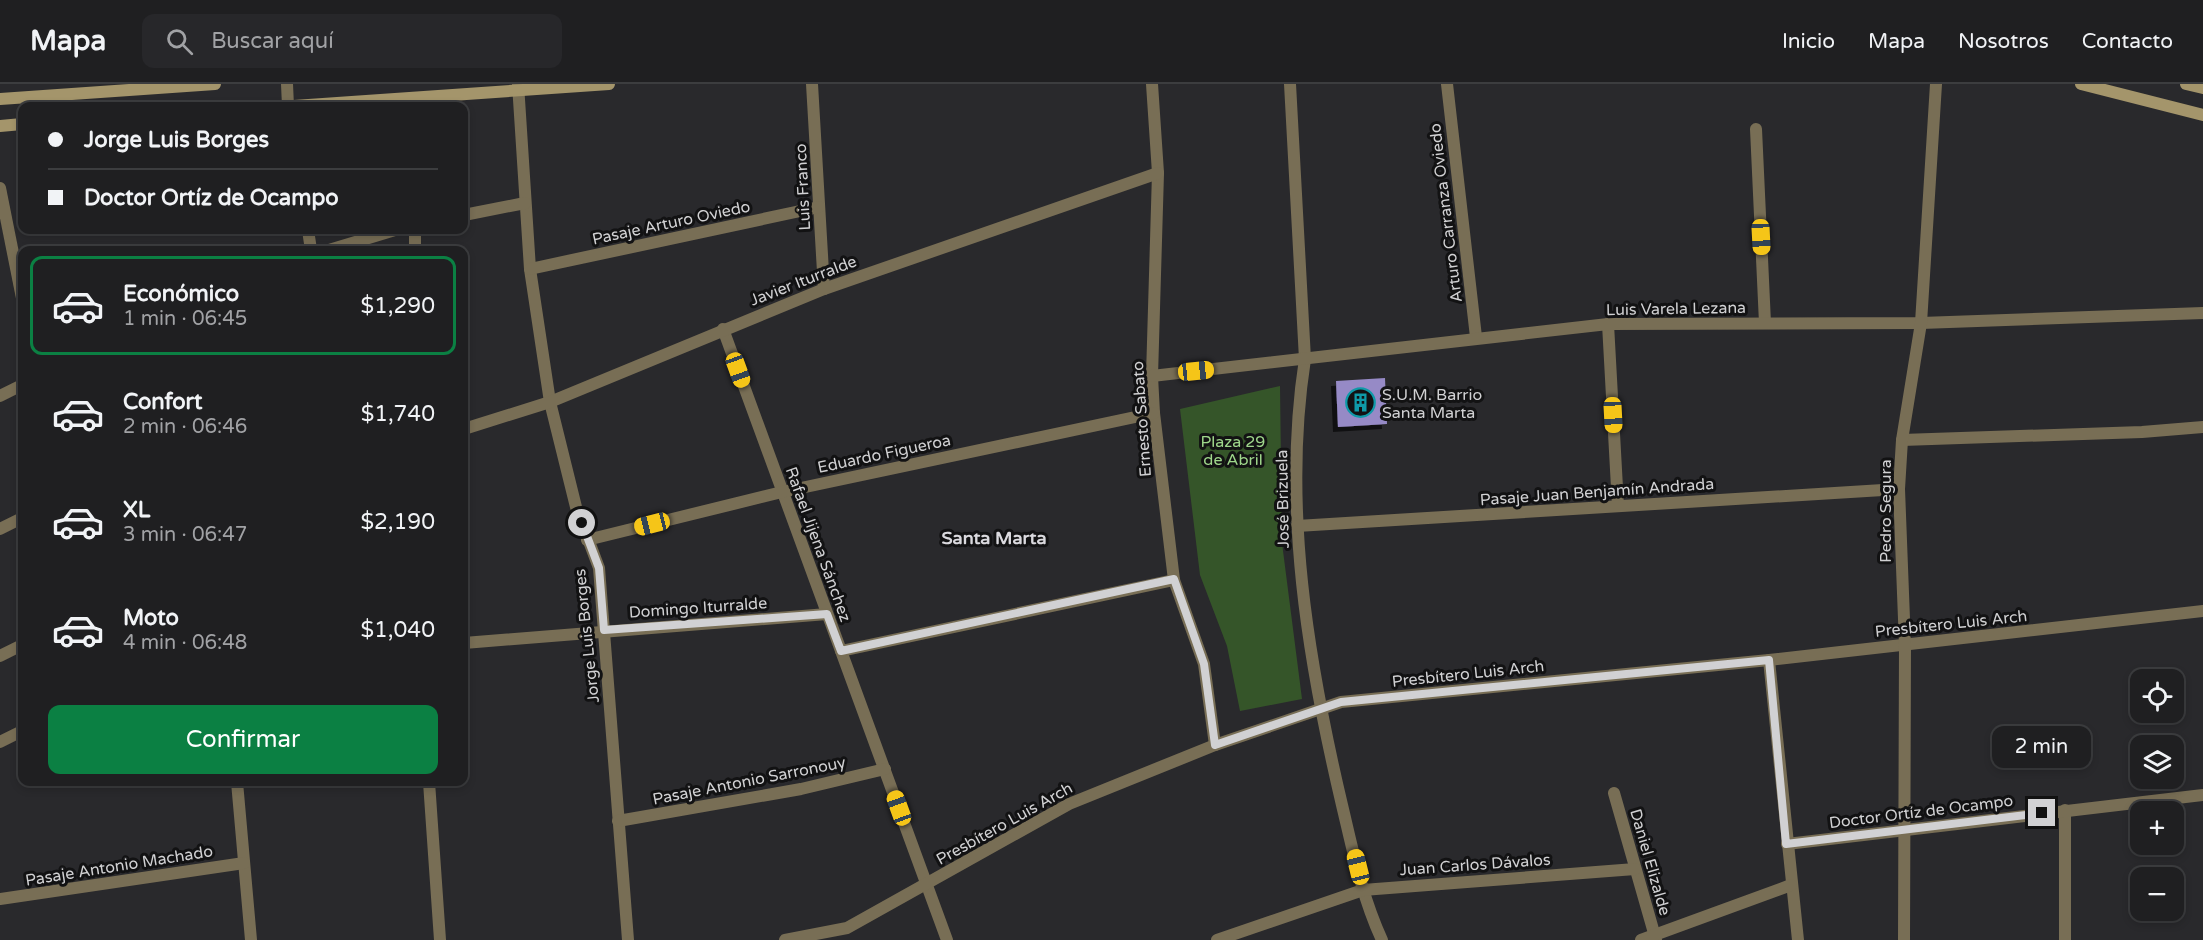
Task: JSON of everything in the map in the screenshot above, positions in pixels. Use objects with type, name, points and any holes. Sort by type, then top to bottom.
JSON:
[{"type":"main road","points":[[0,99],[111,88],[214,84]]},
{"type":"main road","points":[[339,102],[518,86],[609,84]]},
{"type":"main road","points":[[2081,84],[2203,116]]},
{"type":"main road","points":[[2186,84],[2203,88]]},
{"type":"main road","points":[[0,126],[18,124]]},
{"type":"street","points":[[287,84],[288,102]]},
{"type":"street","name":"Luis Franco","points":[[812,84],[824,289]]},
{"type":"street","name":"Ernesto Sabato","points":[[1152,84],[1158,173],[1152,376],[1154,413],[1174,579],[1204,664],[1215,745]]},
{"type":"street","name":"José Brizuela","points":[[1290,84],[1305,359],[1298,404],[1297,526],[1319,708],[1363,890],[1382,940]]},
{"type":"street","name":"Arturo Carranza Oviedo","points":[[1447,84],[1476,337]]},
{"type":"street","name":"Pedro Segura","points":[[1904,940],[1905,645],[1899,489],[1902,440],[1921,322],[1936,84]]},
{"type":"street","name":"Jorge Luis Borges","points":[[518,86],[530,269],[550,402],[587,540],[599,568],[628,940]]},
{"type":"street","points":[[1756,129],[1765,323]]},
{"type":"street","name":"Javier Iturralde","points":[[468,428],[550,402],[824,289],[1158,173]]},
{"type":"street","points":[[0,188],[2,212],[18,281]]},
{"type":"street","points":[[468,214],[525,203]]},
{"type":"street","name":"Pasaje Arturo Oviedo","points":[[530,269],[819,207]]},
{"type":"street","points":[[342,246],[382,234]]},
{"type":"street","name":"Luis Varela Lezana","points":[[1152,376],[1476,337],[1608,324],[1921,322],[2203,313]]},
{"type":"street","points":[[1608,324],[1618,506]]},
{"type":"street","name":"Rafael Jijena Sánchez","points":[[723,329],[947,940]]},
{"type":"street","points":[[0,396],[18,387]]},
{"type":"street","name":"Eduardo Figueroa","points":[[587,540],[782,492],[1154,413]]},
{"type":"street","points":[[1902,440],[2142,432],[2203,427]]},
{"type":"street","name":"Pasaje Juan Benjamín Andrada","points":[[1297,526],[1899,489]]},
{"type":"street","points":[[0,529],[18,520]]},
{"type":"street","points":[[841,651],[1174,579]]},
{"type":"street","name":"Presbítero Luis Arch","points":[[785,940],[847,928],[1070,804],[1215,745],[1341,702],[1769,660],[2203,611]]},
{"type":"street","name":"Domingo Iturralde","points":[[468,643],[827,614]]},
{"type":"street","points":[[0,656],[18,647]]},
{"type":"street","points":[[1769,660],[1786,844],[1798,940]]},
{"type":"street","points":[[0,742],[18,733]]},
{"type":"street","name":"Pasaje Antonio Sarronouy","points":[[618,820],[801,789],[885,769]]},
{"type":"street","points":[[237,786],[251,940]]},
{"type":"street","points":[[429,786],[440,940]]},
{"type":"street","name":"Daniel Elizalde","points":[[1614,793],[1655,937]]},
{"type":"street","name":"Doctor Ortíz de Ocampo","points":[[1786,844],[2203,795]]},
{"type":"street","points":[[2065,810],[2065,940]]},
{"type":"street","name":"Pasaje Antonio Machado","points":[[0,899],[244,863]]},
{"type":"street","name":"Juan Carlos Dávalos","points":[[1217,940],[1363,890],[1635,869]]},
{"type":"street","points":[[1641,940],[1655,937],[1791,885]]},
{"type":"street","points":[[817,940],[847,928]]},
{"type":"green space","name":"Plaza 29 de Abril","points":[[1280,386],[1282,543],[1302,699],[1240,711],[1227,646],[1200,575],[1180,409]]},
{"type":"building","name":"S.U.M. Barrio Santa Marta","points":[[1385,378],[1387,424],[1338,427],[1336,381]]},
{"type":"place","name":"S.U.M. Barrio Santa Marta","points":[[1361,403]]},
{"type":"district","name":"Santa Marta","points":[[994,538]]},
{"type":"route","points":[[582,523],[599,568],[604,630],[827,614],[841,651],[1174,579],[1204,664],[1215,745],[1341,702],[1769,660],[1786,844],[2042,813]]}]
